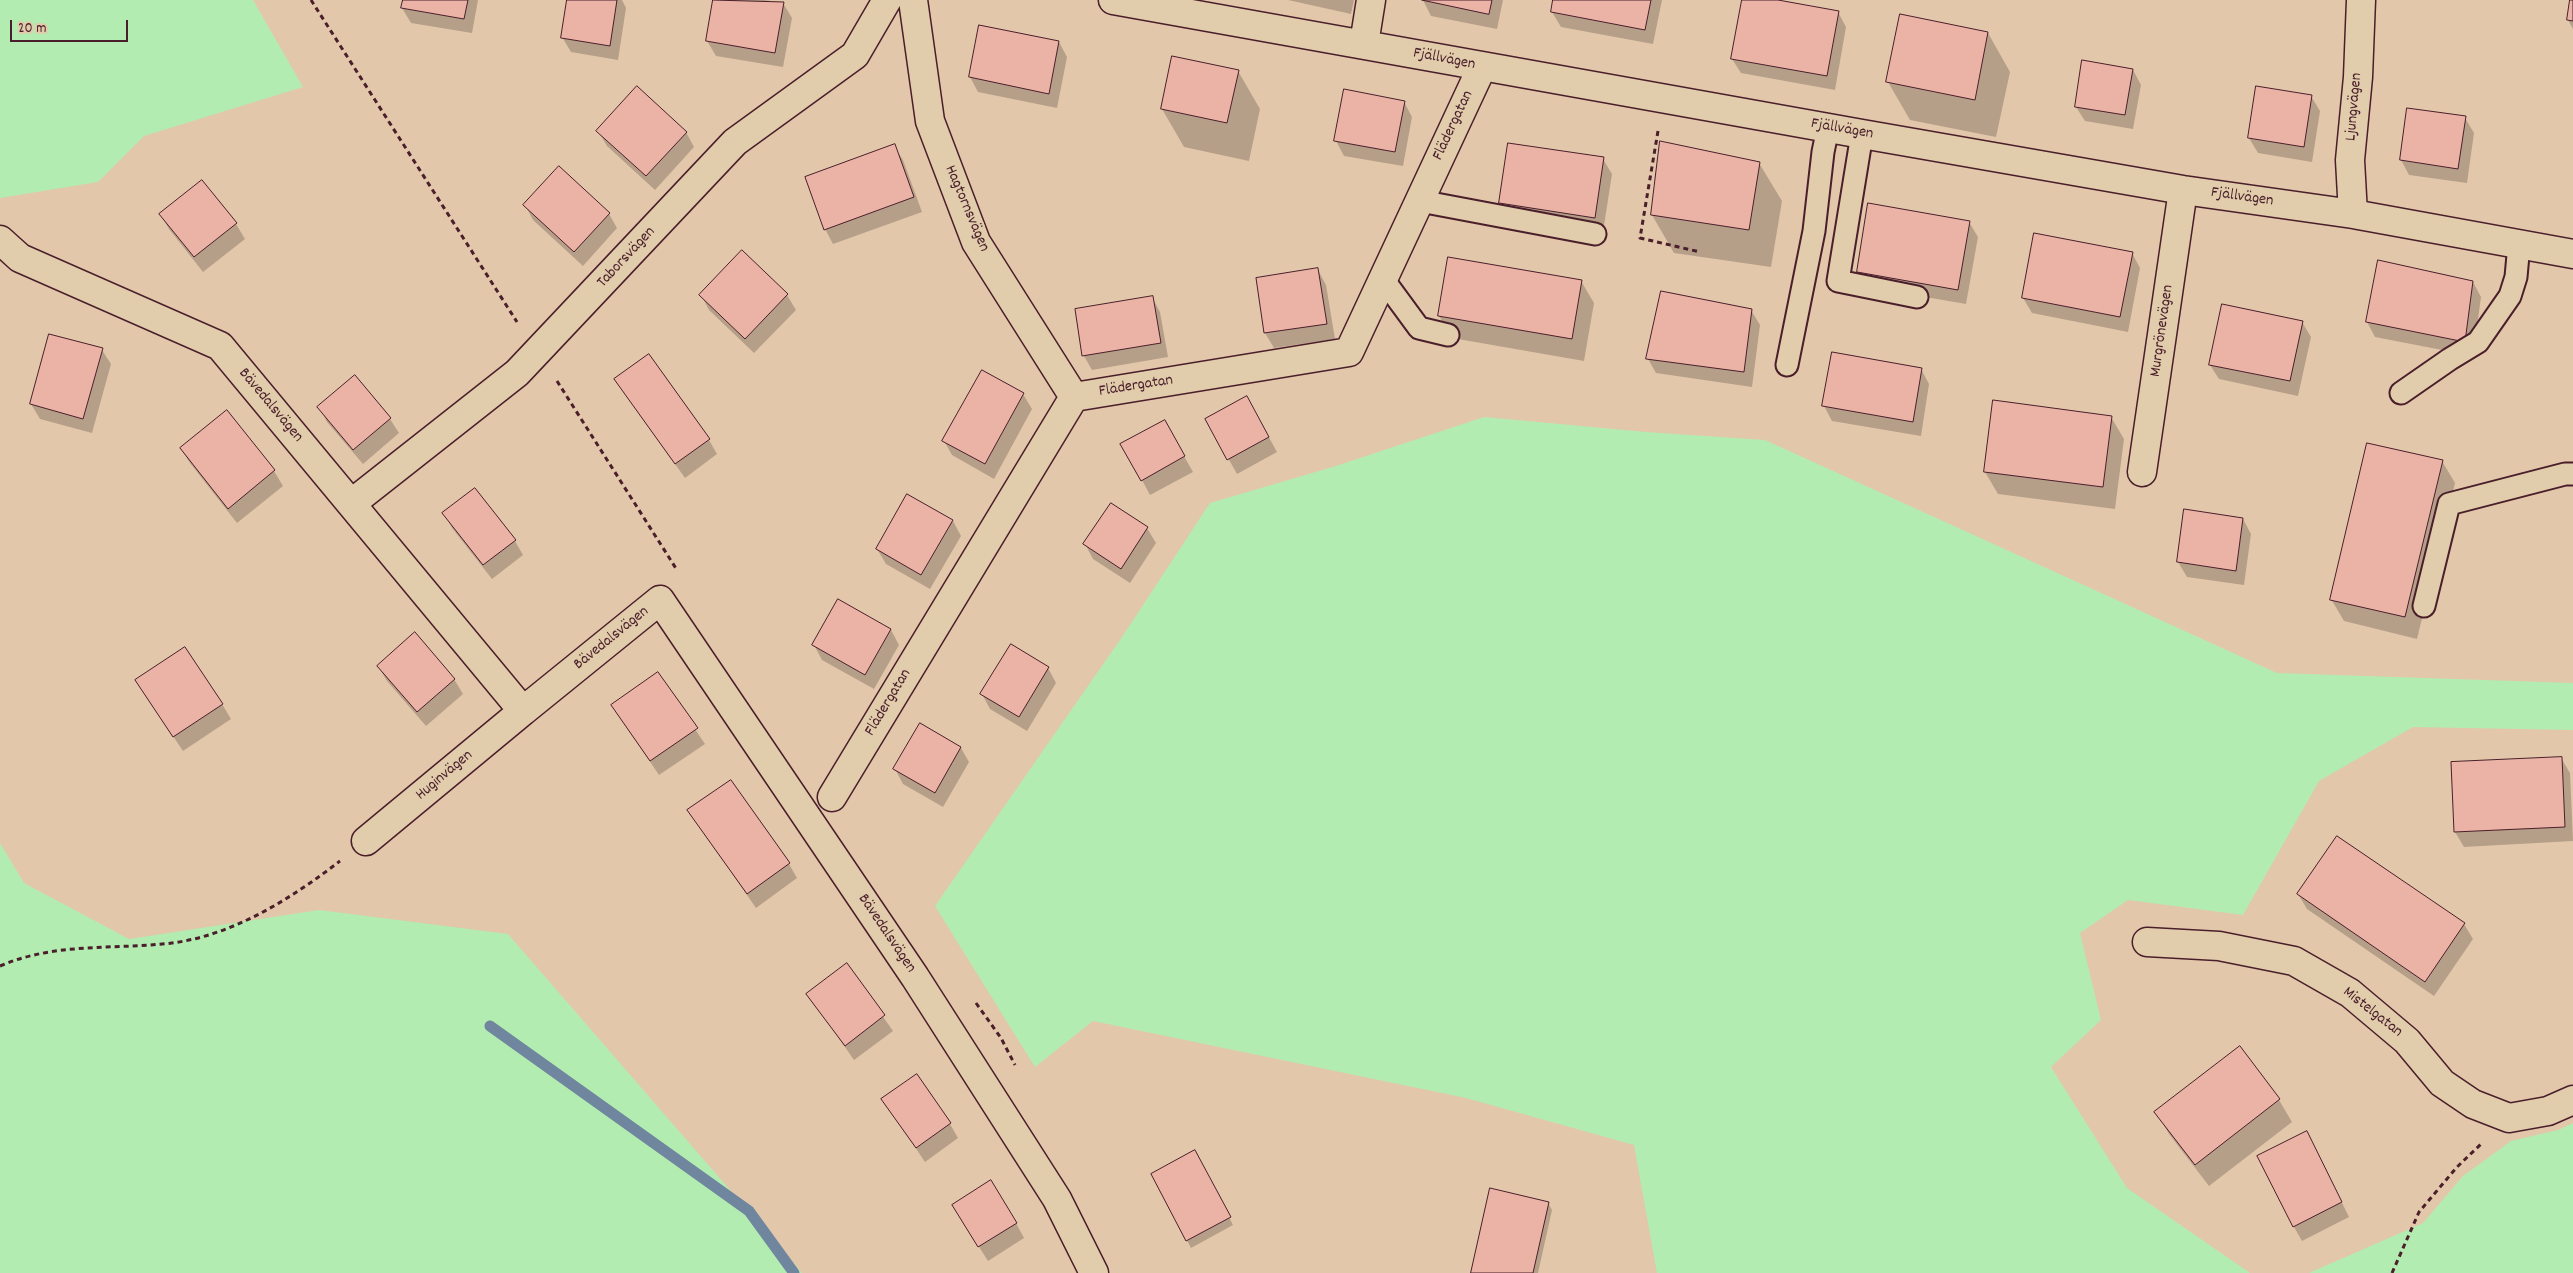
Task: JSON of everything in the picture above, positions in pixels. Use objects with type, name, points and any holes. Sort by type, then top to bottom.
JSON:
[{"type":"street","name":"Taborsvägen","points":[[352,504],[517,373],[735,142],[854,55],[887,0]]},
{"type":"street","name":"Hagtornsvägen","points":[[913,0],[930,121],[976,242],[1074,397]]},
{"type":"street","name":"Fjällvägen","points":[[1113,0],[2183,190],[2353,214],[2573,254]]},
{"type":"street","points":[[1364,44],[1371,0]]},
{"type":"street","name":"Ljungvägen","points":[[2353,214],[2350,160],[2358,77],[2361,0]]},
{"type":"street","name":"Flädergatan","points":[[832,797],[1074,397],[1349,352],[1482,67]]},
{"type":"street","name":"Murgrönevägen","points":[[2142,472],[2183,190]]},
{"type":"street","name":"Bävedalsvägen","points":[[0,240],[20,258],[220,346],[523,711],[660,600],[915,977],[1057,1199],[1094,1273]]},
{"type":"street","name":"Huginvägen","points":[[366,840],[523,711]]},
{"type":"street","name":"Mistelgatan","points":[[2147,942],[2219,946],[2294,961],[2350,993],[2407,1041],[2442,1082],[2473,1104],[2508,1118]]},
{"type":"street","points":[[2508,1118],[2548,1111],[2573,1100]]},
{"type":"lane","points":[[1787,365],[1814,231],[1823,152],[1828,128]]},
{"type":"lane","points":[[1862,134],[1838,281],[1917,297]]},
{"type":"lane","points":[[1420,200],[1595,234]]},
{"type":"lane","points":[[2402,393],[2478,342],[2510,296],[2516,277],[2519,244]]},
{"type":"lane","points":[[1383,279],[1419,328],[1448,335]]},
{"type":"lane","points":[[2424,606],[2449,504],[2565,474],[2573,474]]},
{"type":"path","points":[[1659,124],[1640,238],[1700,252]]},
{"type":"path","points":[[0,966],[42,952],[174,942],[216,932],[298,892],[366,840]]},
{"type":"path","points":[[2392,1273],[2418,1212],[2457,1167],[2508,1118]]},
{"type":"green space","points":[[0,0],[253,0],[303,87],[144,136],[98,182],[0,198]]},
{"type":"green space","points":[[1484,417],[1646,432],[1765,440],[2277,673],[2573,683],[2573,730],[2413,727],[2319,781],[2243,915],[2128,900],[2080,933],[2101,1020],[2051,1067],[2127,1188],[2250,1273],[1657,1273],[1634,1145],[1466,1098],[1093,1021],[1035,1067],[935,906],[1122,637],[1210,503],[1336,466]]},
{"type":"green space","points":[[0,843],[24,883],[129,939],[319,910],[508,934],[802,1273],[0,1273]]},
{"type":"green space","points":[[2573,1123],[2573,1273],[2309,1273],[2423,1223],[2463,1176],[2511,1141],[2558,1130]]},
{"type":"building","points":[[403,0],[468,0],[464,19],[401,8]]},
{"type":"building","points":[[567,0],[617,0],[610,46],[561,38]]},
{"type":"building","points":[[713,0],[784,2],[775,53],[706,41]]},
{"type":"building","points":[[1422,0],[1492,0],[1489,14]]},
{"type":"building","points":[[1553,0],[1651,0],[1645,30],[1551,12]]},
{"type":"building","points":[[1742,0],[1778,0],[1839,11],[1827,76],[1731,59]]},
{"type":"building","points":[[2570,0],[2573,0],[2573,21],[2567,20]]},
{"type":"building","points":[[1900,14],[1988,32],[1975,100],[1886,82]]},
{"type":"building","points":[[979,25],[1059,41],[1049,94],[969,77]]},
{"type":"building","points":[[1172,56],[1239,70],[1227,123],[1161,109]]},
{"type":"building","points":[[2082,60],[2133,69],[2125,115],[2075,107]]},
{"type":"building","points":[[637,86],[687,132],[646,176],[596,131]]},
{"type":"building","points":[[2256,86],[2312,95],[2304,147],[2248,138]]},
{"type":"building","points":[[1344,89],[1405,101],[1395,152],[1334,141]]},
{"type":"building","points":[[2407,108],[2466,116],[2458,169],[2400,160]]},
{"type":"building","points":[[1660,141],[1760,162],[1749,230],[1651,215]]},
{"type":"building","points":[[1508,143],[1604,157],[1595,218],[1499,203]]},
{"type":"building","points":[[895,144],[914,197],[824,230],[805,177]]},
{"type":"building","points":[[559,166],[610,213],[574,252],[523,205]]},
{"type":"building","points":[[202,180],[237,223],[194,257],[159,214]]},
{"type":"building","points":[[1868,203],[1970,221],[1958,290],[1857,272]]},
{"type":"building","points":[[2034,233],[2133,252],[2120,317],[2022,298]]},
{"type":"building","points":[[742,250],[788,294],[745,339],[699,295]]},
{"type":"building","points":[[1448,257],[1582,280],[1572,339],[1438,316]]},
{"type":"building","points":[[2378,260],[2473,281],[2465,342],[2366,322]]},
{"type":"building","points":[[1318,268],[1327,324],[1264,333],[1256,278]]},
{"type":"building","points":[[1661,291],[1752,309],[1744,372],[1646,359]]},
{"type":"building","points":[[1153,296],[1161,343],[1082,356],[1075,309]]},
{"type":"building","points":[[2222,304],[2303,321],[2290,381],[2209,365]]},
{"type":"building","points":[[49,334],[103,348],[83,419],[30,404]]},
{"type":"building","points":[[1832,352],[1922,368],[1913,422],[1822,406]]},
{"type":"building","points":[[649,354],[710,439],[675,464],[614,379]]},
{"type":"building","points":[[982,370],[1024,393],[985,464],[942,441]]},
{"type":"building","points":[[355,375],[391,418],[353,450],[317,407]]},
{"type":"building","points":[[1247,396],[1269,437],[1227,460],[1205,419]]},
{"type":"building","points":[[1993,400],[2112,416],[2103,487],[1984,472]]},
{"type":"building","points":[[227,410],[275,470],[228,509],[180,448]]},
{"type":"building","points":[[1165,420],[1185,456],[1141,481],[1120,444]]},
{"type":"building","points":[[2367,443],[2443,460],[2405,617],[2330,600]]},
{"type":"building","points":[[475,488],[516,540],[483,565],[442,513]]},
{"type":"building","points":[[907,494],[953,520],[921,575],[876,549]]},
{"type":"building","points":[[1111,503],[1148,527],[1121,569],[1083,544]]},
{"type":"building","points":[[2184,509],[2243,518],[2236,571],[2177,562]]},
{"type":"building","points":[[838,599],[891,629],[865,675],[812,645]]},
{"type":"building","points":[[415,632],[455,679],[417,712],[377,666]]},
{"type":"building","points":[[1011,644],[1049,667],[1019,717],[980,694]]},
{"type":"building","points":[[185,647],[223,704],[173,737],[135,680]]},
{"type":"building","points":[[658,672],[698,728],[650,761],[611,705]]},
{"type":"building","points":[[920,723],[961,747],[935,793],[893,769]]},
{"type":"building","points":[[2562,757],[2565,827],[2454,832],[2451,762]]},
{"type":"building","points":[[731,780],[790,863],[747,894],[687,810]]},
{"type":"building","points":[[2337,836],[2465,923],[2425,982],[2297,894]]},
{"type":"building","points":[[847,963],[885,1015],[845,1046],[806,994]]},
{"type":"building","points":[[2240,1046],[2280,1099],[2195,1165],[2154,1112]]},
{"type":"building","points":[[917,1074],[951,1123],[916,1148],[881,1099]]},
{"type":"building","points":[[2307,1131],[2342,1202],[2293,1227],[2257,1156]]},
{"type":"building","points":[[1195,1150],[1231,1217],[1186,1241],[1151,1174]]},
{"type":"building","points":[[991,1180],[1017,1223],[978,1247],[952,1205]]},
{"type":"building","points":[[1490,1188],[1549,1202],[1533,1273],[1471,1273]]},
{"type":"waterway","points":[[490,1026],[749,1211],[794,1273]]}]
